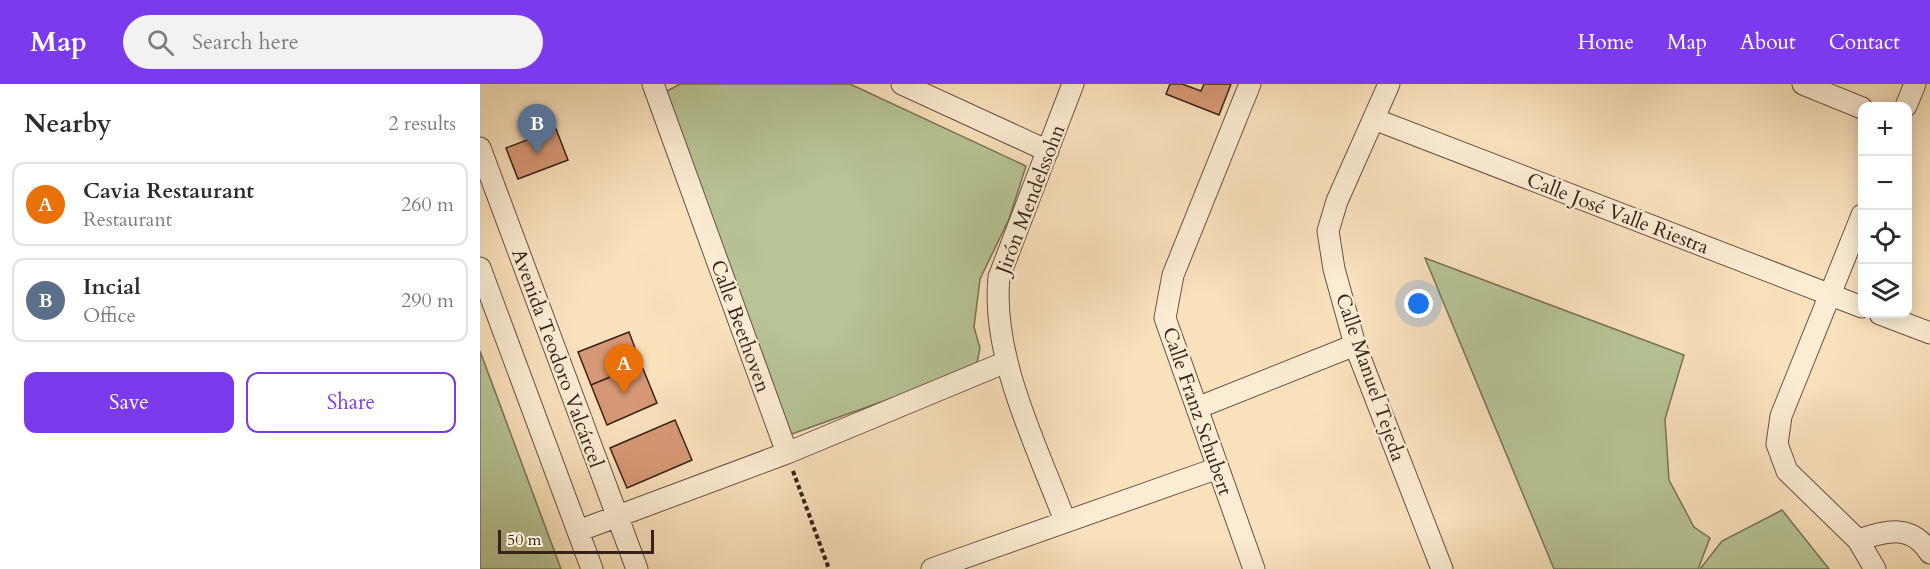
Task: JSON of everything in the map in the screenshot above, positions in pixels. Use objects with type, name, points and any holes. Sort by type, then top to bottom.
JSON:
[{"type":"street","name":"Calle Beethoven","points":[[653,84],[787,453]]},
{"type":"street","points":[[902,84],[1048,151]]},
{"type":"street","name":"Jirón Mendelssohn","points":[[1065,521],[1006,362],[996,303],[999,277],[1073,84]]},
{"type":"street","name":"Calle Franz Schubert","points":[[1250,84],[1173,275],[1165,318],[1254,569]]},
{"type":"street","name":"Calle Manuel Tejeda","points":[[1389,84],[1337,201],[1328,231],[1334,269],[1355,345],[1442,569]]},
{"type":"street","points":[[1803,84],[1858,106]]},
{"type":"street","points":[[1908,102],[1915,84]]},
{"type":"street","name":"Calle José Valle Riestra","points":[[1374,119],[1858,305]]},
{"type":"street","name":"Avenida Teodoro Valcárcel","points":[[480,148],[637,569]]},
{"type":"street","points":[[1858,227],[1781,416],[1777,444],[1786,471],[1858,540],[1875,569]]},
{"type":"street","name":"Avenida Teodoro Valcárcel","points":[[480,268],[592,569]]},
{"type":"street","points":[[1891,318],[1930,333]]},
{"type":"street","points":[[1197,408],[1355,345]]},
{"type":"street","points":[[578,531],[787,453],[1006,362]]},
{"type":"street","points":[[932,569],[1218,468]]},
{"type":"street","points":[[1858,540],[1892,530],[1907,532],[1920,540],[1930,553]]},
{"type":"path","points":[[787,453],[829,569]]},
{"type":"green space","points":[[680,84],[850,84],[1026,166],[1009,219],[980,279],[974,327],[980,348],[976,368],[789,435],[665,92]]},
{"type":"green space","points":[[1425,258],[1684,355],[1665,419],[1669,480],[1694,527],[1710,538],[1698,569],[1554,569]]},
{"type":"green space","points":[[480,351],[561,569],[480,569]]},
{"type":"green space","points":[[1782,510],[1829,569],[1700,569],[1722,541]]},
{"type":"building","points":[[1170,84],[1182,84],[1201,91],[1204,84],[1231,84],[1219,115],[1166,94]]},
{"type":"building","points":[[556,129],[568,160],[518,179],[506,148]]},
{"type":"building","points":[[629,332],[641,364],[591,385],[578,352]]},
{"type":"building","points":[[641,364],[657,403],[607,425],[591,385]]},
{"type":"building","points":[[675,420],[692,460],[627,488],[610,448]]},
{"type":"place","name":"Incial","points":[[537,154]]},
{"type":"place","name":"Cavia Restaurant","points":[[624,394]]}]
